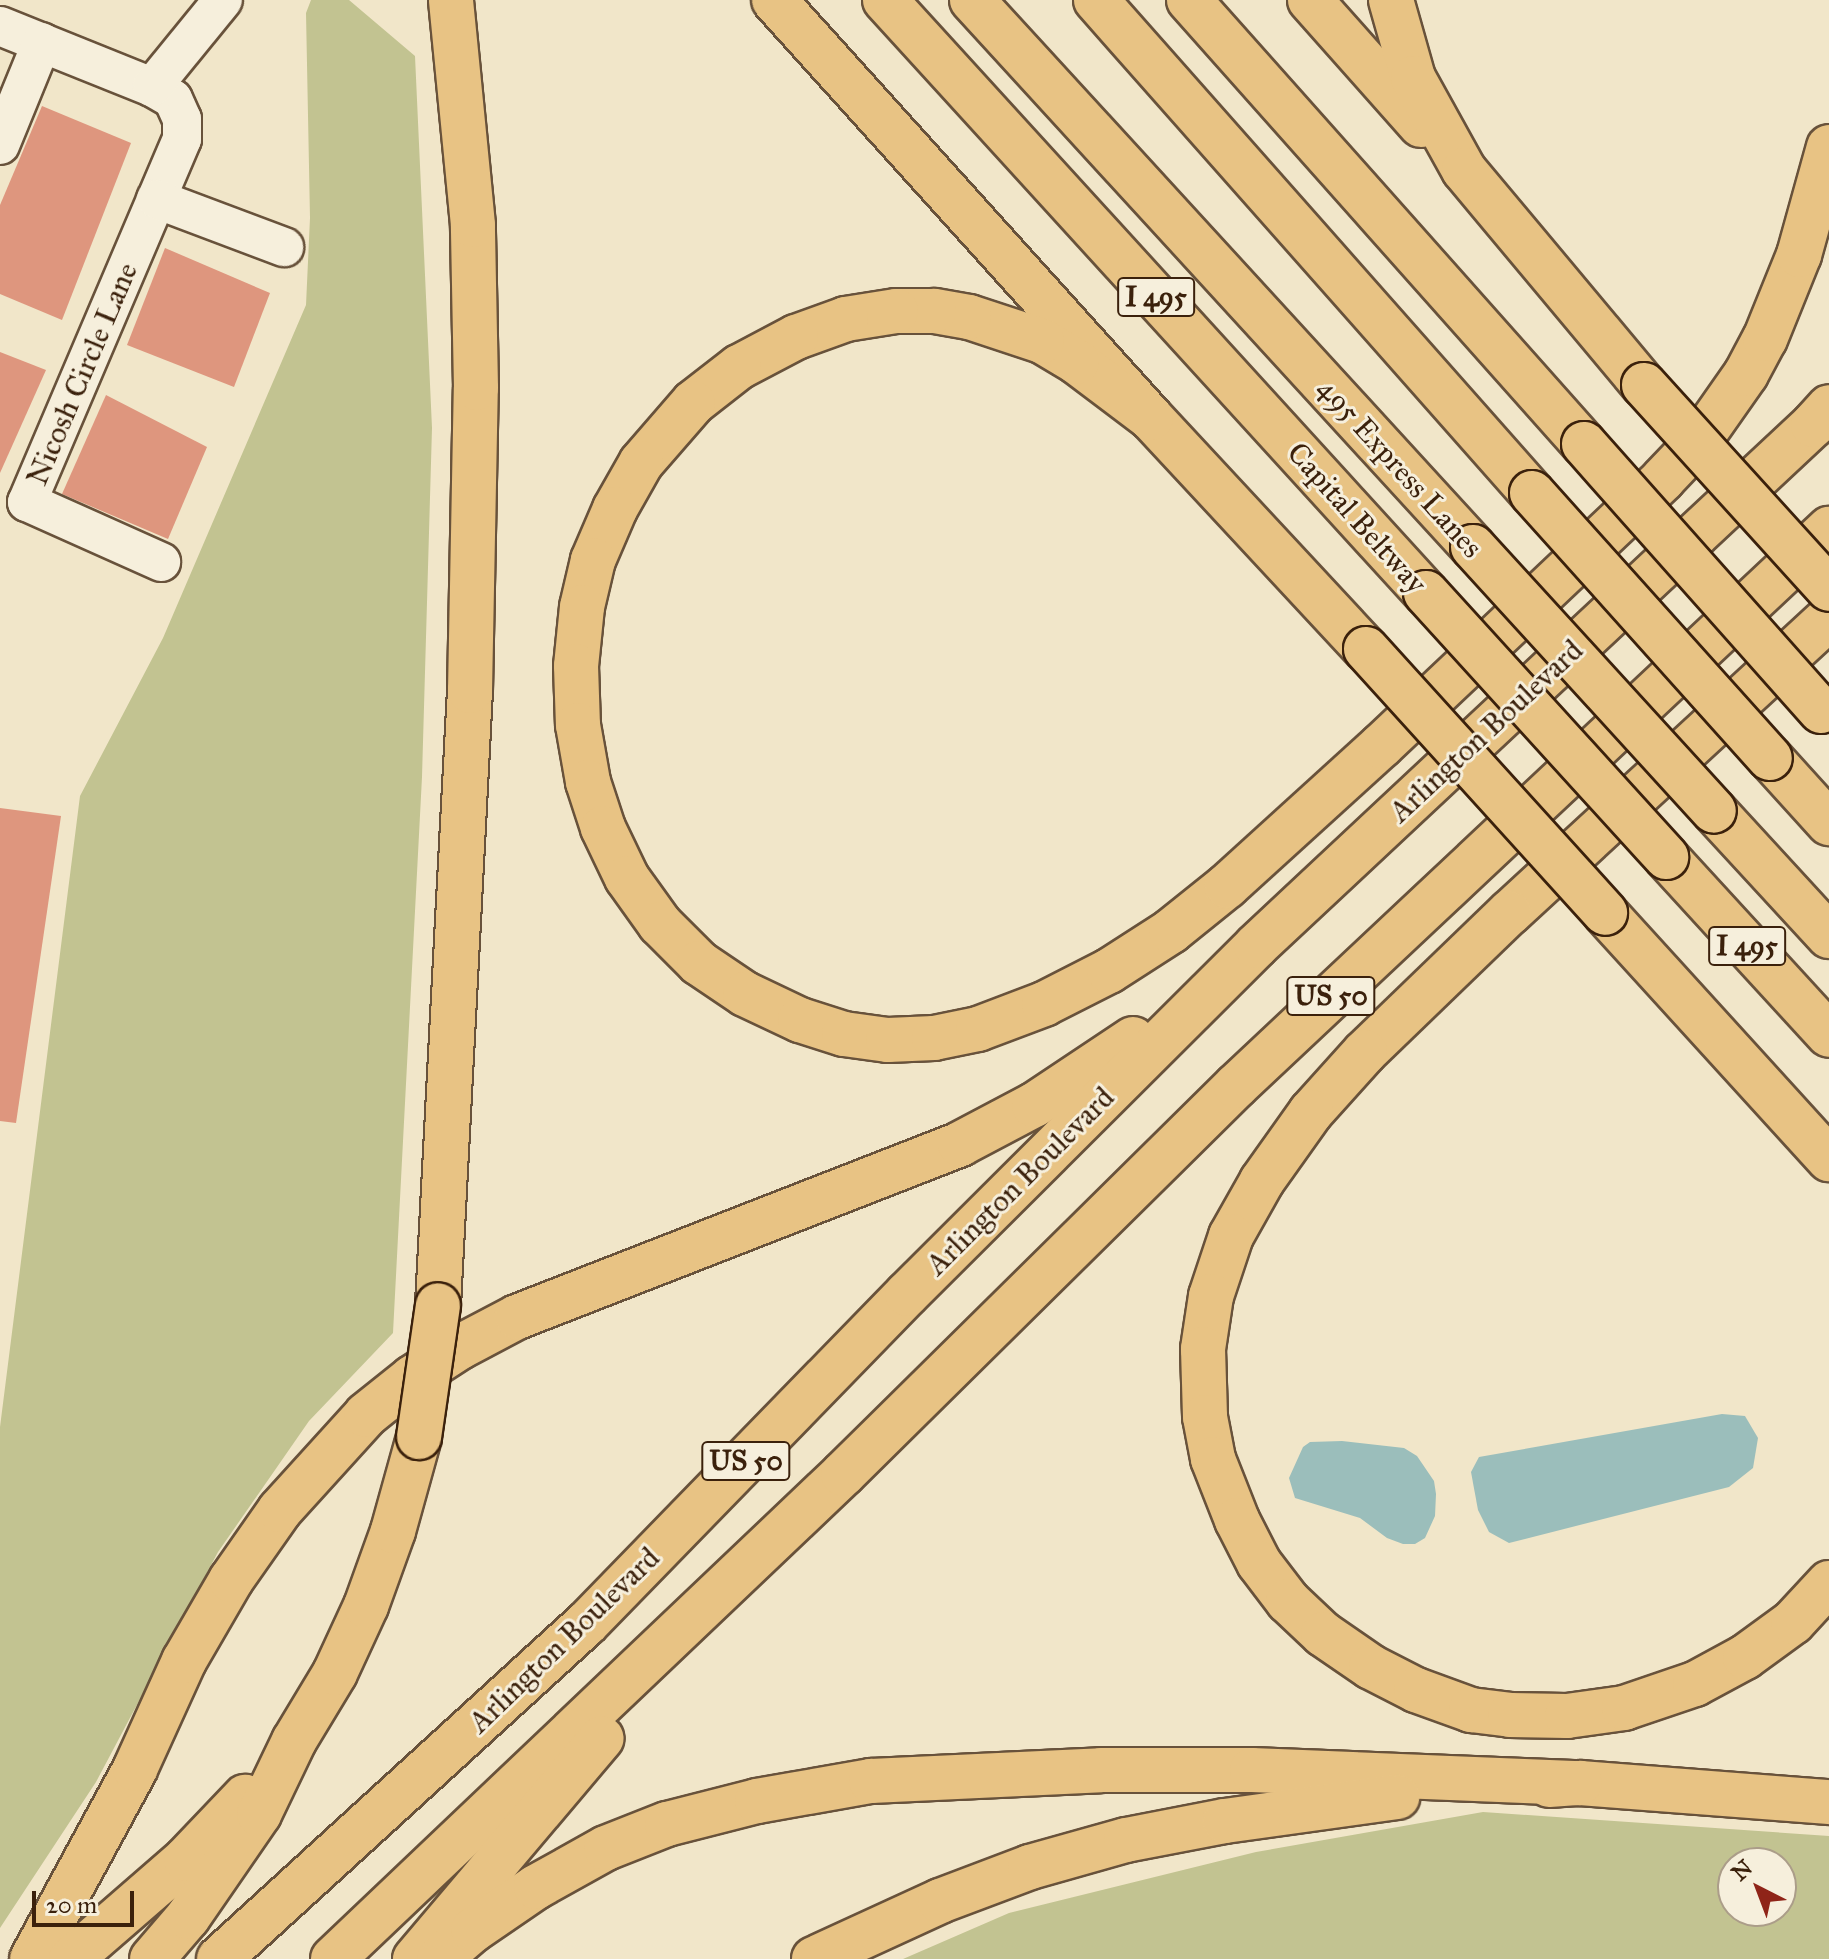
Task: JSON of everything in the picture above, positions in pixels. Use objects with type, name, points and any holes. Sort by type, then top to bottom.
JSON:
[{"type":"main road","points":[[152,1959],[188,1917],[259,1814],[294,1741],[335,1673],[366,1606],[393,1531],[419,1437],[438,1305],[470,691],[476,388],[473,225],[451,0]]},
{"type":"main road","points":[[774,0],[1151,418],[1366,649],[1829,1159]]},
{"type":"main road","name":"Capital Beltway","points":[[885,0],[1829,1035]]},
{"type":"main road","name":"495 Express Lanes","points":[[972,0],[1829,936]]},
{"type":"main road","points":[[1096,0],[1829,823]]},
{"type":"main road","points":[[1189,0],[1825,716]]},
{"type":"main road","points":[[1310,0],[1573,298]]},
{"type":"main road","points":[[1391,0],[1413,78],[1464,170],[1644,385],[1829,589]]},
{"type":"main road","points":[[1151,418],[1077,362],[1042,341],[969,317],[934,311],[896,311],[846,319],[796,337],[739,367],[693,403],[641,463],[609,522],[593,560],[582,607],[576,666],[578,725],[595,805],[627,878],[660,924],[699,963],[745,994],[800,1020],[859,1036],[888,1040],[934,1038],[978,1029],[1044,1004],[1109,971],[1171,931],[1227,886],[1381,746],[1699,441],[1746,374],[1765,339],[1799,255],[1829,147]]},
{"type":"main road","name":"Arlington Boulevard","points":[[219,1959],[586,1624],[918,1282],[1256,946],[1824,414]]},
{"type":"main road","name":"US 50","points":[[333,1959],[843,1474],[1236,1086],[1829,529]]},
{"type":"main road","points":[[1829,618],[1509,913],[1365,1052],[1311,1112],[1262,1181],[1231,1236],[1211,1296],[1203,1349],[1205,1417],[1213,1459],[1259,1563],[1288,1601],[1323,1634],[1371,1667],[1416,1690],[1471,1710],[1510,1715],[1567,1716],[1624,1708],[1695,1684],[1745,1657],[1793,1622],[1829,1583]]},
{"type":"main road","points":[[32,1959],[135,1769],[184,1661],[231,1580],[280,1510],[366,1415],[412,1378],[460,1347],[517,1317],[960,1144],[1034,1105],[1112,1054],[1256,946]]},
{"type":"main road","points":[[1774,1098],[1829,1169]]},
{"type":"main road","points":[[415,1959],[569,1776],[843,1474]]},
{"type":"main road","points":[[71,1959],[186,1859],[294,1741]]},
{"type":"main road","points":[[439,1959],[473,1930],[536,1887],[606,1848],[667,1824],[757,1801],[871,1781],[1101,1770],[1252,1770],[1580,1783],[1829,1802]]},
{"type":"main road","points":[[814,1959],[940,1901],[1030,1867],[1126,1840],[1305,1809],[1446,1792],[1580,1783]]},
{"type":"street","points":[[152,87],[223,0]]},
{"type":"street","name":"Nicosh Circle Lane","points":[[0,26],[152,87],[173,99],[182,119],[182,139],[27,502],[161,562]]},
{"type":"street","points":[[0,145],[42,42]]},
{"type":"street","points":[[156,199],[284,247]]},
{"type":"green space","points":[[311,0],[349,0],[415,56],[432,428],[422,777],[393,1333],[309,1421],[218,1552],[96,1782],[0,1928],[0,1427],[80,796],[163,638],[306,305],[310,218],[306,13]]},
{"type":"green space","points":[[1483,1812],[1829,1836],[1829,1959],[903,1959],[1009,1913],[1256,1852]]},
{"type":"water","points":[[1722,1414],[1745,1416],[1758,1438],[1753,1468],[1729,1487],[1509,1543],[1489,1532],[1478,1510],[1471,1472],[1479,1457]]},
{"type":"water","points":[[1342,1441],[1404,1448],[1417,1456],[1434,1481],[1436,1494],[1435,1516],[1425,1538],[1415,1544],[1403,1544],[1387,1538],[1360,1518],[1295,1498],[1289,1478],[1303,1447],[1310,1442]]},
{"type":"building","points":[[42,106],[131,143],[62,320],[0,294],[0,205]]},
{"type":"building","points":[[165,248],[270,293],[234,387],[127,345]]},
{"type":"building","points":[[0,352],[46,370],[0,473]]},
{"type":"building","points":[[106,395],[207,447],[168,539],[62,494]]},
{"type":"building","points":[[0,808],[61,816],[16,1123],[0,1121]]}]
